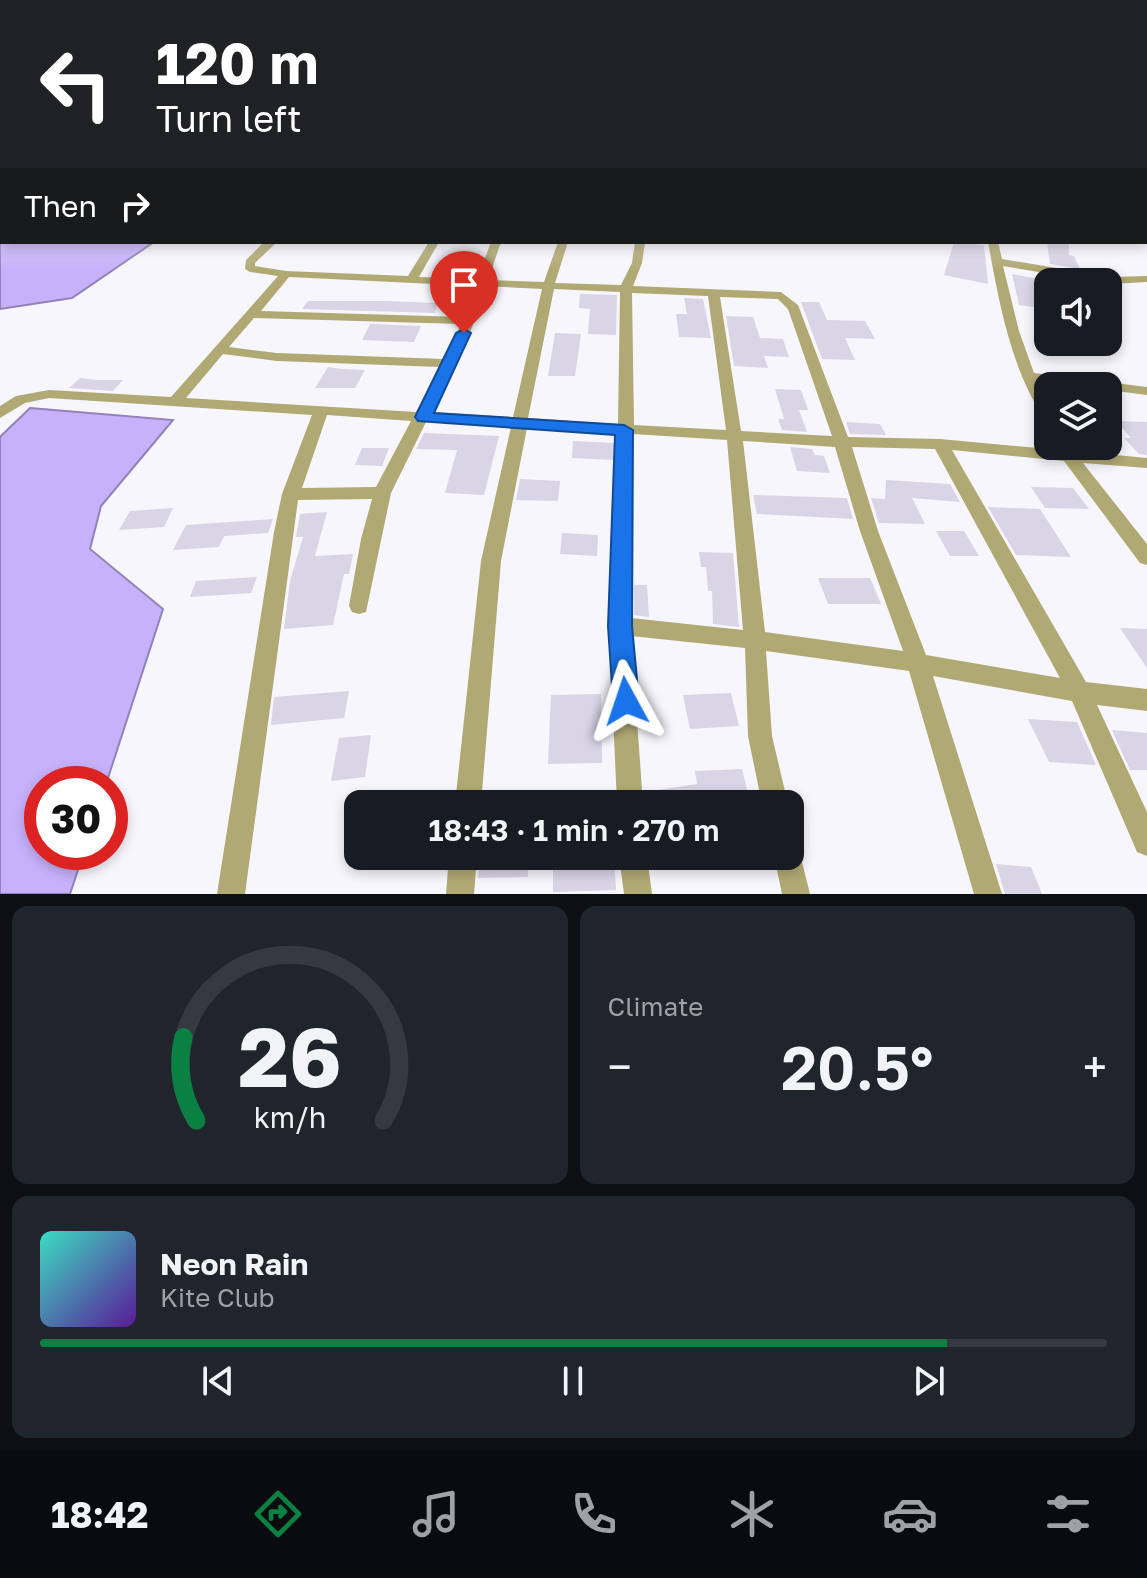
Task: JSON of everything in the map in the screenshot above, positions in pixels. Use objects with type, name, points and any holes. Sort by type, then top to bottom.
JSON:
[{"type":"street","points":[[270,244],[248,266],[258,272],[286,274],[771,294],[791,303],[918,663],[988,894]]},
{"type":"street","points":[[412,279],[433,244]]},
{"type":"street","points":[[359,606],[370,539],[382,493],[424,417],[468,321],[495,244]]},
{"type":"street","points":[[469,790],[491,561],[549,284],[562,244]]},
{"type":"street","points":[[629,790],[620,626],[628,353],[626,288],[637,263],[640,244]]},
{"type":"street","points":[[993,244],[1028,376],[1034,387]]},
{"type":"street","points":[[997,262],[1039,265],[1098,277],[1147,279]]},
{"type":"street","points":[[174,402],[286,274]]},
{"type":"street","points":[[713,292],[721,329],[724,381],[734,434],[755,639],[760,736],[772,790]]},
{"type":"street","points":[[253,314],[468,321]]},
{"type":"street","points":[[222,350],[277,357],[448,363]]},
{"type":"street","points":[[1028,376],[1147,391]]},
{"type":"street","points":[[0,413],[21,399],[49,394],[624,430],[1034,449]]},
{"type":"street","points":[[231,894],[291,494],[321,411]]},
{"type":"street","points":[[940,444],[1081,695],[1147,842]]},
{"type":"street","points":[[1122,459],[1147,463]]},
{"type":"street","points":[[1073,460],[1147,558]]},
{"type":"street","points":[[291,494],[382,493]]},
{"type":"street","points":[[620,626],[755,639],[918,663],[1081,695],[1147,700]]},
{"type":"street","points":[[460,894],[462,870]]},
{"type":"street","points":[[635,870],[638,894]]},
{"type":"street","points":[[791,870],[796,894]]},
{"type":"shaded area","points":[[0,244],[151,244],[72,298],[0,309]]},
{"type":"shaded area","points":[[30,408],[173,420],[101,506],[90,549],[163,609],[112,766],[24,766],[24,870],[78,870],[70,894],[0,894],[0,437]]},
{"type":"building","points":[[953,244],[984,245],[988,284],[944,275]]},
{"type":"building","points":[[1047,244],[1069,244],[1069,255],[1074,256],[1080,268],[1050,264]]},
{"type":"building","points":[[1012,274],[1034,278],[1034,307],[1019,305]]},
{"type":"building","points":[[580,294],[617,295],[616,335],[588,334],[590,309],[579,308]]},
{"type":"building","points":[[684,298],[703,299],[711,338],[679,337],[676,314],[687,314]]},
{"type":"building","points":[[308,301],[438,303],[435,313],[302,309]]},
{"type":"building","points":[[801,302],[819,302],[827,320],[865,321],[875,339],[845,338],[855,360],[822,359]]},
{"type":"building","points":[[726,316],[753,317],[760,338],[783,339],[789,357],[764,356],[768,368],[734,366]]},
{"type":"building","points":[[370,324],[421,326],[414,342],[362,340]]},
{"type":"building","points":[[555,333],[581,334],[575,376],[548,376]]},
{"type":"building","points":[[328,367],[365,370],[355,388],[315,388]]},
{"type":"building","points":[[80,378],[123,380],[113,391],[69,388]]},
{"type":"building","points":[[775,389],[801,390],[808,410],[799,410],[807,432],[782,430],[778,419],[784,419]]},
{"type":"building","points":[[1122,421],[1147,422],[1147,455],[1139,454],[1124,438],[1131,438],[1122,428]]},
{"type":"building","points":[[846,422],[880,424],[886,435],[850,434]]},
{"type":"building","points":[[424,433],[499,436],[484,495],[445,493],[457,450],[416,449]]},
{"type":"building","points":[[573,441],[615,443],[614,460],[572,458]]},
{"type":"building","points":[[790,447],[812,449],[815,455],[824,456],[830,473],[797,471]]},
{"type":"building","points":[[362,448],[389,448],[382,466],[355,465]]},
{"type":"building","points":[[520,479],[560,481],[558,501],[516,500]]},
{"type":"building","points":[[886,480],[950,484],[960,502],[912,498],[925,524],[879,523],[871,498],[885,499]]},
{"type":"building","points":[[1031,487],[1073,488],[1089,509],[1045,508]]},
{"type":"building","points":[[753,495],[847,498],[853,519],[757,514]]},
{"type":"building","points":[[988,507],[1040,509],[1071,557],[1016,555]]},
{"type":"building","points":[[173,508],[164,527],[119,530],[130,511]]},
{"type":"building","points":[[327,512],[315,556],[353,554],[349,574],[344,574],[333,625],[284,629],[290,581],[303,537],[296,537],[300,514]]},
{"type":"building","points":[[273,519],[268,533],[224,536],[219,547],[173,550],[186,525]]},
{"type":"building","points":[[936,531],[964,531],[979,556],[950,556]]},
{"type":"building","points":[[562,533],[598,535],[597,556],[560,554]]},
{"type":"building","points":[[699,552],[733,553],[739,627],[713,624],[712,591],[708,591],[706,567],[701,567]]},
{"type":"building","points":[[257,577],[251,593],[190,597],[196,581]]},
{"type":"building","points":[[818,578],[870,578],[881,604],[828,604]]},
{"type":"building","points":[[634,585],[647,585],[649,617],[634,615]]},
{"type":"building","points":[[1120,628],[1147,629],[1147,668]]},
{"type":"building","points":[[349,691],[344,718],[271,725],[274,697]]},
{"type":"building","points":[[731,693],[739,726],[690,729],[683,695]]},
{"type":"building","points":[[601,694],[602,763],[548,764],[551,695]]},
{"type":"building","points":[[1028,719],[1077,722],[1096,765],[1049,762]]},
{"type":"building","points":[[1112,730],[1147,733],[1147,770],[1130,770]]},
{"type":"building","points":[[371,735],[365,777],[331,781],[339,738]]},
{"type":"building","points":[[742,769],[747,790],[658,790],[697,784],[695,771]]},
{"type":"building","points":[[996,864],[1031,867],[1042,894],[1005,894]]},
{"type":"building","points":[[479,870],[528,870],[528,877],[478,878]]},
{"type":"building","points":[[553,870],[615,870],[616,890],[553,892]]},
{"type":"route","points":[[464,333],[424,417],[624,430],[620,626],[626,701]]}]
